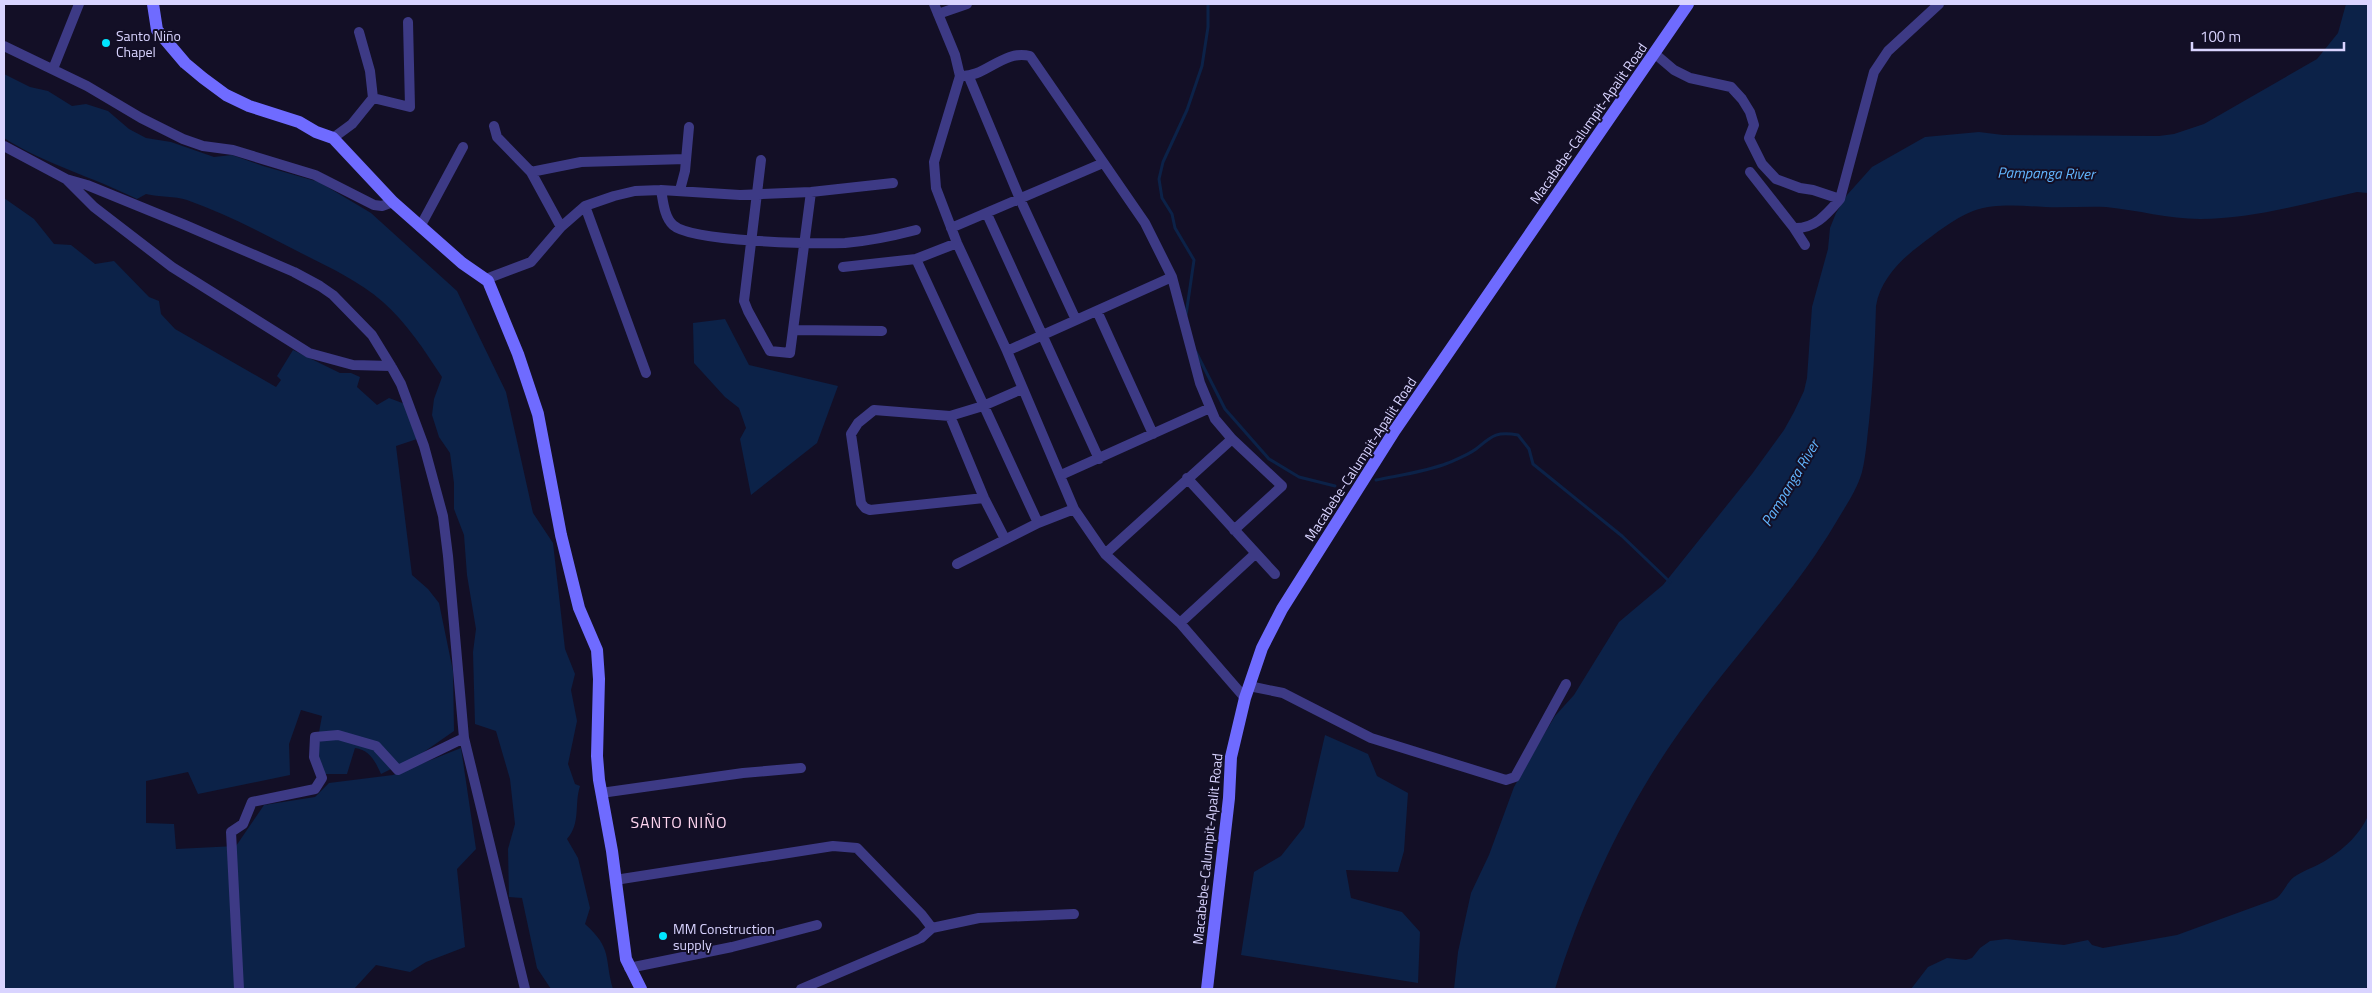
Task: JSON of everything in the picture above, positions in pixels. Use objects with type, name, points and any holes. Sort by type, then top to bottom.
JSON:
[{"type":"main road","points":[[152,4],[157,30],[169,46],[185,62],[226,95],[249,106],[299,122],[316,132],[333,138],[393,202],[462,263],[486,280],[518,354],[535,406],[561,535],[579,608],[597,650],[599,679],[597,756],[623,939],[629,968],[641,989]]},
{"type":"main road","name":"Macabebe-Calumpit-Apalit Road","points":[[1207,989],[1229,798],[1231,757],[1247,692],[1262,648],[1282,609],[1395,430],[1688,4]]},
{"type":"street","points":[[53,69],[79,4]]},
{"type":"street","points":[[934,4],[964,76],[1076,320]]},
{"type":"street","points":[[938,14],[967,4]]},
{"type":"street","points":[[1794,228],[1803,228],[1824,218],[1840,199],[1874,72],[1888,51],[1939,4]]},
{"type":"street","points":[[373,98],[410,107],[408,22]]},
{"type":"street","points":[[333,138],[352,124],[373,98],[370,71],[359,32]]},
{"type":"street","points":[[4,46],[106,96],[141,118],[192,142],[213,148],[233,150],[309,173],[374,205],[382,206],[393,202]]},
{"type":"street","points":[[1654,53],[1674,70],[1690,78],[1731,87],[1750,112],[1754,125],[1748,138],[1762,164],[1776,179],[1840,199]]},
{"type":"street","points":[[1234,530],[1282,486],[1232,439],[1215,420],[1200,383],[1172,277],[1145,223],[1030,56],[1020,54],[1010,56],[964,76],[934,162],[936,188],[957,243],[1007,351],[1074,509],[1104,554],[1180,623],[1247,692],[1283,693],[1370,738],[1506,780],[1515,777],[1566,684]]},
{"type":"street","points":[[494,126],[498,137],[531,172],[561,227]]},
{"type":"street","points":[[680,190],[689,128]]},
{"type":"street","points":[[4,146],[66,179],[153,211],[314,283],[333,295],[372,335],[401,384],[424,446],[443,516],[464,738],[525,989]]},
{"type":"street","points":[[420,227],[463,147]]},
{"type":"street","points":[[531,172],[581,162],[686,159]]},
{"type":"street","points":[[761,160],[745,295],[748,311],[770,351],[790,353],[806,242],[811,192]]},
{"type":"street","points":[[951,228],[1103,163]]},
{"type":"street","points":[[1750,172],[1805,245]]},
{"type":"street","points":[[66,179],[94,207],[172,267],[309,353],[353,365],[391,366]]},
{"type":"street","points":[[486,280],[531,262],[561,227],[585,206],[635,191],[680,190],[725,195],[811,192],[893,183]]},
{"type":"street","points":[[661,190],[666,214],[673,225],[692,234],[752,240],[845,243],[886,238],[916,230]]},
{"type":"street","points":[[585,206],[646,373]]},
{"type":"street","points":[[987,214],[1099,459]]},
{"type":"street","points":[[843,267],[916,259],[957,243]]},
{"type":"street","points":[[916,259],[1038,523]]},
{"type":"street","points":[[1007,351],[1172,277]]},
{"type":"street","points":[[1097,311],[1153,434]]},
{"type":"street","points":[[793,330],[882,331]]},
{"type":"street","points":[[984,498],[870,510],[865,508],[861,503],[851,434],[865,415],[874,410],[950,416],[983,406],[1022,389]]},
{"type":"street","points":[[1061,475],[1210,408]]},
{"type":"street","points":[[950,416],[984,498],[1005,539]]},
{"type":"street","points":[[1104,554],[1232,439]]},
{"type":"street","points":[[1187,478],[1275,574]]},
{"type":"street","points":[[957,564],[1038,523],[1074,509]]},
{"type":"street","points":[[1180,623],[1255,554]]},
{"type":"street","points":[[239,989],[231,832],[244,824],[252,802],[315,789],[322,778],[314,757],[314,737],[338,736],[376,746],[398,770],[464,738]]},
{"type":"street","points":[[602,793],[733,774],[801,768]]},
{"type":"street","points":[[615,880],[833,846],[856,848],[922,915],[932,928]]},
{"type":"street","points":[[801,989],[921,938],[932,928],[980,918],[1074,914]]},
{"type":"street","points":[[629,968],[732,947],[818,925]]},
{"type":"water","name":"Pampanga River","points":[[2346,4],[2368,4],[2368,193],[2357,192],[2260,213],[2200,219],[2176,218],[2106,207],[2009,206],[1982,208],[1966,214],[1938,231],[1891,272],[1878,297],[1876,306],[1869,422],[1862,472],[1857,485],[1835,524],[1802,574],[1691,716],[1648,780],[1611,847],[1595,882],[1580,917],[1555,989],[1454,989],[1458,952],[1471,893],[1489,855],[1514,787],[1540,741],[1555,716],[1574,695],[1619,622],[1663,585],[1752,474],[1784,430],[1794,412],[1804,391],[1807,378],[1812,307],[1828,249],[1830,228],[1836,213],[1847,195],[1872,167],[1925,137],[1979,132],[2003,135],[2159,136],[2174,134],[2204,124],[2317,59],[2338,33]]},
{"type":"water","points":[[4,74],[30,87],[48,91],[72,106],[86,104],[108,111],[129,129],[146,138],[171,142],[214,157],[232,155],[319,182],[371,213],[457,291],[506,392],[533,513],[553,543],[565,649],[575,674],[571,690],[577,721],[568,764],[575,784],[580,786],[576,820],[567,839],[578,858],[590,908],[585,924],[604,947],[613,989],[551,989],[537,968],[522,898],[509,897],[508,849],[515,824],[510,779],[496,731],[475,724],[473,652],[476,629],[467,575],[464,535],[454,509],[454,483],[450,453],[439,437],[432,415],[434,399],[442,377],[436,367],[400,318],[364,287],[333,269],[245,225],[202,206],[182,199],[146,194],[137,199],[52,163],[4,138]]},
{"type":"water","points":[[4,198],[34,219],[54,244],[71,245],[95,264],[114,261],[149,297],[159,301],[161,314],[175,329],[276,387],[281,380],[277,376],[293,350],[340,373],[351,373],[360,377],[357,387],[377,405],[389,398],[405,404],[417,439],[396,446],[412,575],[428,589],[439,603],[453,671],[454,731],[421,754],[381,774],[374,761],[365,751],[355,748],[347,774],[325,774],[315,754],[322,716],[301,710],[289,744],[290,775],[198,794],[188,772],[146,781],[146,823],[174,824],[176,849],[236,846],[264,805],[315,797],[329,783],[393,775],[461,748],[476,849],[457,869],[465,947],[426,962],[410,972],[376,965],[354,989],[4,989]]},
{"type":"water","points":[[725,319],[749,365],[838,386],[817,443],[751,495],[740,439],[746,428],[739,408],[725,397],[694,363],[693,323]]},
{"type":"water","points":[[1325,735],[1368,754],[1377,776],[1408,793],[1404,851],[1398,872],[1346,870],[1351,898],[1402,912],[1420,932],[1418,983],[1241,955],[1254,872],[1281,856],[1304,827]]},
{"type":"water","points":[[2368,816],[2368,986],[2365,989],[1911,989],[1928,967],[1947,958],[1966,960],[1972,958],[1980,948],[1990,941],[2006,939],[2064,945],[2088,940],[2092,945],[2103,948],[2177,935],[2273,900],[2279,896],[2294,877],[2334,855],[2346,845],[2361,829]]},
{"type":"waterway","points":[[1186,315],[1194,260],[1175,228],[1172,214],[1162,198],[1159,179],[1163,162],[1187,110],[1202,66],[1208,27],[1208,4]]},
{"type":"waterway","points":[[1196,352],[1225,409],[1269,459],[1299,477],[1335,486]]},
{"type":"waterway","points":[[1376,480],[1421,471],[1448,463],[1470,453],[1499,434],[1518,435],[1529,449],[1533,464],[1622,536],[1670,582]]},
{"type":"place","name":"Santo Niño Chapel","points":[[106,43]]},
{"type":"place","name":"MM Construction supply","points":[[663,936]]},
{"type":"district","name":"SANTO NIÑO","points":[[679,822]]}]
